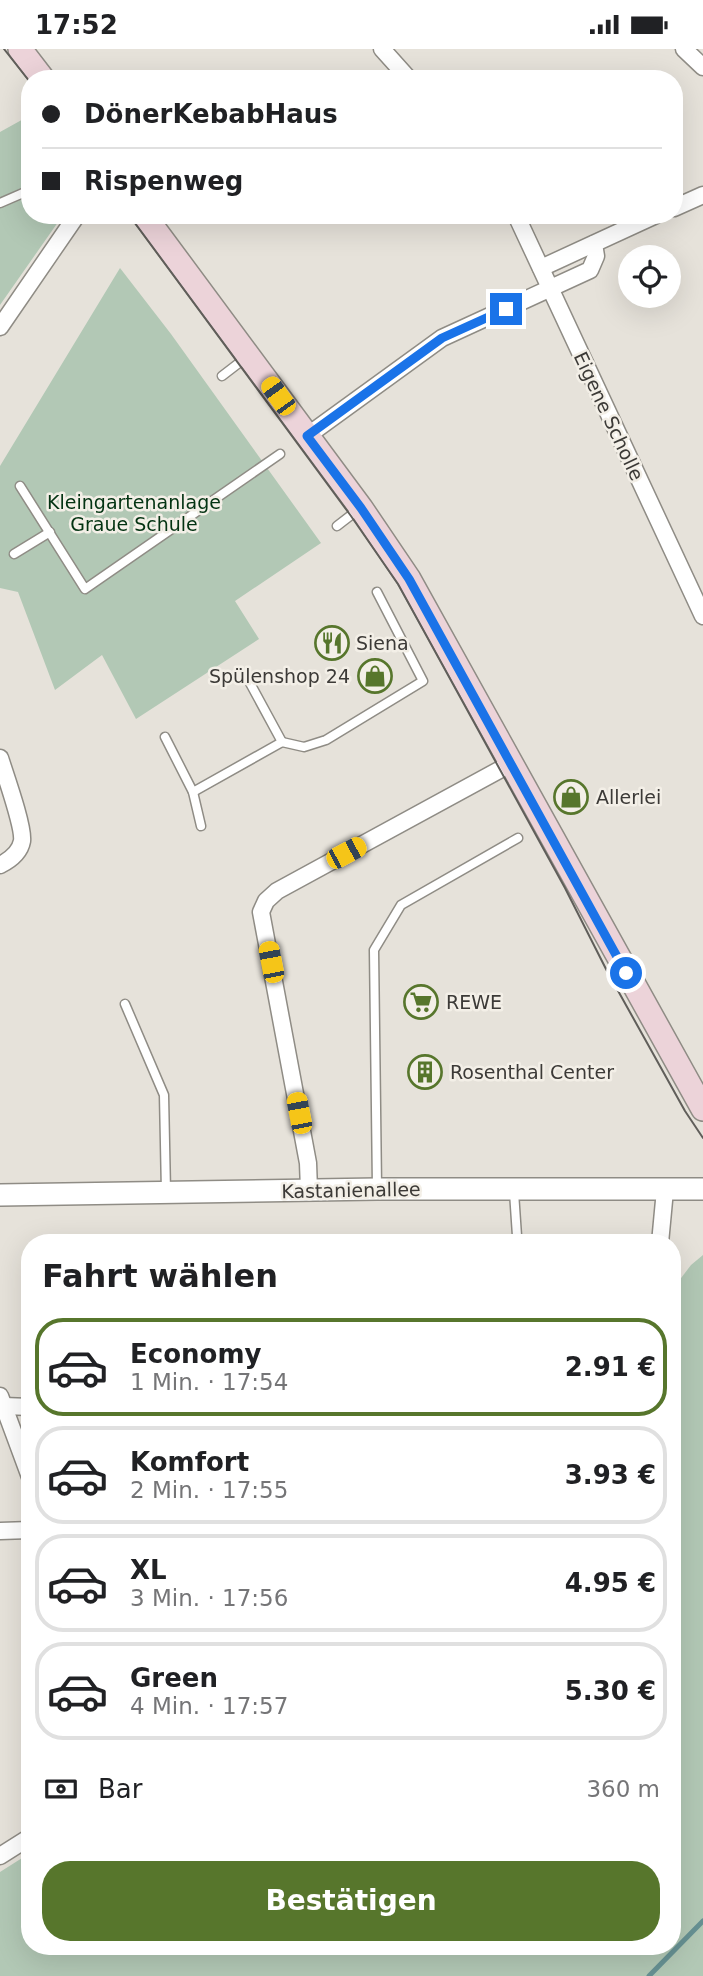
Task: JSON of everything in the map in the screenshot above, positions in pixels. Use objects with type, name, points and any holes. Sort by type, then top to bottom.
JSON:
[{"type":"main road","points":[[20,49],[36,70]]},
{"type":"main road","points":[[151,224],[361,508],[409,579],[703,1109]]},
{"type":"street","points":[[382,49],[401,70]]},
{"type":"street","points":[[684,49],[703,68]]},
{"type":"street","points":[[683,204],[703,195]]},
{"type":"street","points":[[0,327],[71,224]]},
{"type":"street","name":"Eigene Scholle","points":[[520,224],[703,616]]},
{"type":"street","points":[[541,268],[633,224]]},
{"type":"street","points":[[307,436],[442,338],[590,270],[596,256],[594,244]]},
{"type":"street","points":[[0,758],[23,837],[16,853],[0,865]]},
{"type":"street","points":[[309,1190],[308,1163],[261,912],[266,901],[277,891],[512,764]]},
{"type":"street","name":"Kastanienallee","points":[[0,1195],[377,1189],[703,1189]]},
{"type":"street","points":[[661,1234],[666,1190]]},
{"type":"street","points":[[2,1401],[21,1405]]},
{"type":"street","points":[[2,1401],[21,1453]]},
{"type":"street","points":[[0,1531],[21,1530]]},
{"type":"street","points":[[0,1856],[21,1843]]},
{"type":"lane","points":[[0,203],[21,194]]},
{"type":"lane","points":[[222,376],[248,356]]},
{"type":"lane","points":[[20,487],[85,589],[280,454]]},
{"type":"lane","points":[[337,526],[361,508]]},
{"type":"lane","points":[[14,554],[50,532]]},
{"type":"lane","points":[[193,792],[282,742],[304,747],[326,740],[423,681],[377,592]]},
{"type":"lane","points":[[250,683],[282,742]]},
{"type":"lane","points":[[165,737],[193,792],[201,826]]},
{"type":"lane","points":[[377,1189],[374,950],[401,905],[517,838]]},
{"type":"lane","points":[[125,1004],[163,1095],[166,1192]]},
{"type":"lane","points":[[514,1189],[517,1234]]},
{"type":"green space","points":[[21,120],[21,224],[57,224],[0,305],[0,132]]},
{"type":"green space","name":"Kleingartenanlage Graue Schule","points":[[120,268],[171,334],[321,543],[235,601],[259,639],[136,719],[102,655],[55,690],[18,592],[0,588],[0,466]]},
{"type":"green space","points":[[703,1255],[703,1976],[0,1976],[0,1872],[21,1859],[21,1955],[681,1955],[681,1278]]},
{"type":"waterway","points":[[681,1943],[703,1921]]},
{"type":"waterway","points":[[649,1976],[670,1955]]},
{"type":"tram line","points":[[4,49],[21,71]]},
{"type":"tram line","points":[[136,224],[398,584],[565,888],[607,971],[685,1111],[703,1138]]},
{"type":"place","name":"Siena","points":[[332,643]]},
{"type":"place","name":"Spülenshop 24","points":[[375,676]]},
{"type":"place","name":"Allerlei","points":[[571,797]]},
{"type":"place","name":"REWE","points":[[421,1002]]},
{"type":"place","name":"Rosenthal Center","points":[[425,1072]]},
{"type":"route","points":[[506,309],[442,338],[307,436],[386,543],[409,579],[626,973]]}]
